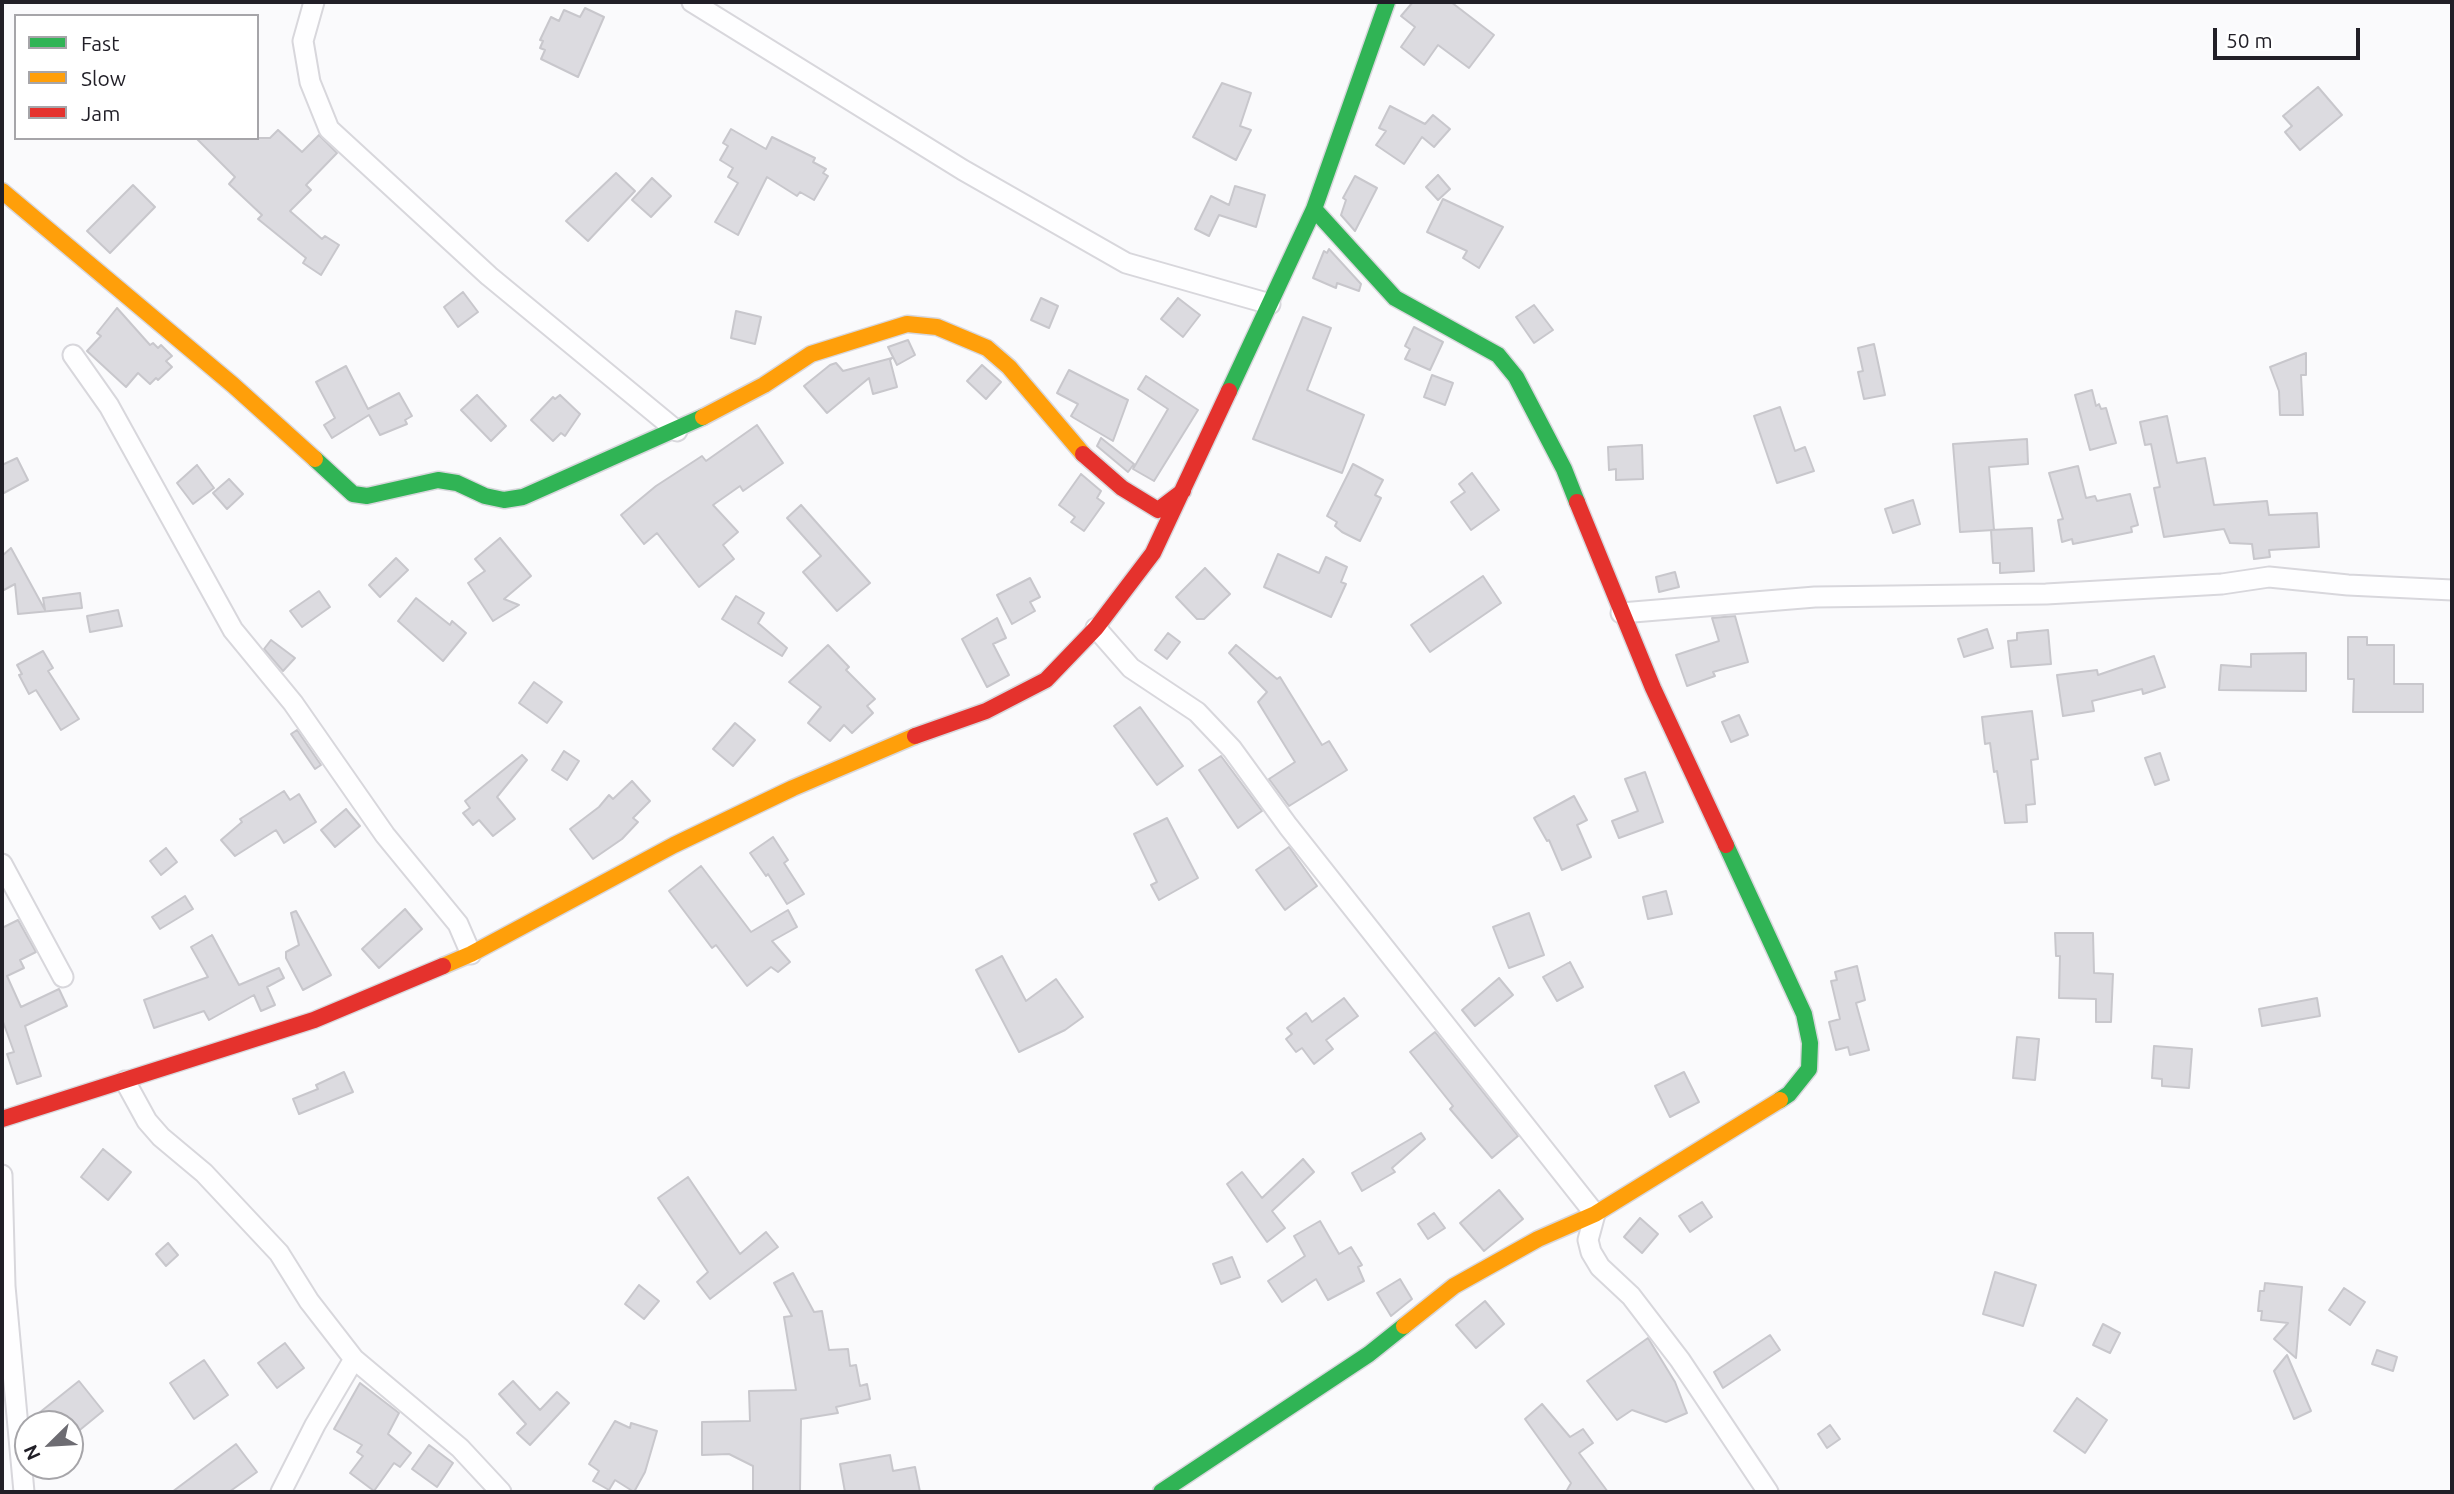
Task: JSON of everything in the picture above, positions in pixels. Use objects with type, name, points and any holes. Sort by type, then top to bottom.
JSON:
[{"type":"street","points":[[314,2],[303,40],[310,82],[329,129],[489,276],[677,431]]},
{"type":"street","points":[[692,2],[962,170],[1126,263],[1270,304]]},
{"type":"street","points":[[2,1119],[314,1020],[471,954],[674,845],[781,794],[920,734],[986,711],[1046,680],[1096,628],[1153,553],[1185,490],[1314,209],[1387,2]]},
{"type":"street","points":[[2,191],[233,385],[353,494],[367,496],[418,482],[438,480],[457,483],[504,500],[523,497],[677,431],[764,385],[811,354],[906,324],[937,327],[987,348],[1009,367],[1086,457],[1122,488],[1158,510],[1185,490]]},
{"type":"street","points":[[1161,1492],[1369,1354],[1454,1286],[1538,1239],[1595,1214],[1790,1094],[1809,1069],[1810,1043],[1804,1014],[1621,613],[1564,469],[1516,377],[1498,355],[1395,298],[1314,209]]},
{"type":"street","points":[[74,355],[109,406],[233,630],[293,703],[408,865],[458,924],[471,954]]},
{"type":"street","points":[[1621,613],[1815,597],[2046,594],[2222,584],[2269,578],[2452,590]]},
{"type":"street","points":[[1096,628],[1131,668],[1197,712],[1231,749],[1288,826],[1595,1214]]},
{"type":"street","points":[[2,864],[62,976]]},
{"type":"street","points":[[125,1081],[147,1121],[161,1138],[204,1173],[279,1253],[309,1301],[354,1359],[460,1448],[501,1492]]},
{"type":"street","points":[[2,1175],[5,1286],[24,1492]]},
{"type":"street","points":[[1595,1214],[1588,1240],[1595,1260],[1631,1296],[1680,1360],[1768,1492]]},
{"type":"street","points":[[282,1492],[315,1426],[354,1359]]},
{"type":"building","points":[[1413,2],[1451,2],[1494,35],[1469,68],[1438,45],[1424,65],[1401,47],[1415,27],[1401,16]]},
{"type":"building","points":[[585,8],[604,17],[578,77],[541,59],[545,50],[540,48],[543,41],[540,40],[551,17],[559,21],[564,10],[580,17]]},
{"type":"building","points":[[1222,83],[1251,93],[1240,126],[1251,130],[1236,160],[1193,137]]},
{"type":"building","points":[[2318,87],[2342,115],[2300,150],[2285,132],[2292,126],[2283,116]]},
{"type":"building","points":[[1390,106],[1425,124],[1433,115],[1450,129],[1434,147],[1422,137],[1404,164],[1376,145],[1386,131],[1379,128]]},
{"type":"building","points":[[731,129],[766,149],[772,137],[815,158],[813,162],[826,169],[823,173],[828,176],[814,200],[800,192],[797,196],[767,177],[738,235],[715,222],[738,183],[728,177],[733,168],[720,160],[728,146],[723,143]]},
{"type":"building","points":[[278,130],[302,152],[319,135],[337,153],[306,185],[311,190],[290,211],[322,239],[325,236],[339,245],[321,275],[303,263],[306,258],[258,219],[262,215],[229,184],[235,177],[198,140],[270,138]]},
{"type":"building","points":[[616,173],[635,191],[588,241],[566,221]]},
{"type":"building","points":[[1438,175],[1450,189],[1438,200],[1426,187]]},
{"type":"building","points":[[1355,176],[1377,188],[1355,231],[1341,215],[1346,200],[1343,198]]},
{"type":"building","points":[[652,178],[671,196],[651,217],[632,200]]},
{"type":"building","points":[[133,185],[155,207],[110,253],[87,231]]},
{"type":"building","points":[[1235,186],[1265,195],[1256,227],[1219,215],[1209,236],[1195,229],[1211,196],[1229,205]]},
{"type":"building","points":[[1443,199],[1503,227],[1479,268],[1463,258],[1467,251],[1427,232]]},
{"type":"building","points":[[1329,249],[1361,284],[1359,291],[1337,283],[1336,288],[1313,278],[1324,251],[1327,253]]},
{"type":"building","points":[[463,292],[478,312],[458,327],[444,307]]},
{"type":"building","points":[[1041,298],[1058,306],[1049,328],[1031,320]]},
{"type":"building","points":[[1178,298],[1200,315],[1183,337],[1161,319]]},
{"type":"building","points":[[1534,305],[1553,330],[1534,343],[1516,317]]},
{"type":"building","points":[[117,308],[150,345],[153,343],[158,348],[161,345],[172,356],[166,361],[172,367],[150,384],[138,373],[126,387],[87,351],[101,336],[97,333]]},
{"type":"building","points":[[736,311],[761,317],[755,344],[731,338]]},
{"type":"building","points":[[1303,317],[1331,328],[1307,390],[1364,415],[1342,473],[1253,439]]},
{"type":"building","points":[[1414,327],[1443,342],[1430,370],[1405,359],[1410,349],[1405,346]]},
{"type":"building","points":[[908,340],[915,355],[897,365],[888,347]]},
{"type":"building","points":[[1874,344],[1885,395],[1864,399],[1858,372],[1863,371],[1858,348]]},
{"type":"building","points":[[2306,353],[2306,375],[2301,375],[2303,415],[2280,415],[2279,391],[2270,367]]},
{"type":"building","points":[[892,358],[890,360],[897,387],[873,394],[869,378],[827,413],[804,386],[836,363],[843,371]]},
{"type":"building","points":[[982,365],[1001,382],[986,399],[967,381]]},
{"type":"building","points":[[346,366],[368,409],[399,393],[412,416],[405,420],[407,424],[380,435],[369,415],[332,438],[324,425],[335,418],[316,382]]},
{"type":"building","points":[[1069,370],[1128,400],[1113,441],[1071,416],[1078,404],[1057,393]]},
{"type":"building","points":[[1432,375],[1453,383],[1445,405],[1424,397]]},
{"type":"building","points":[[1146,376],[1198,410],[1154,481],[1133,469],[1168,409],[1138,389]]},
{"type":"building","points":[[2092,390],[2096,406],[2099,404],[2101,409],[2106,408],[2116,443],[2090,450],[2075,395]]},
{"type":"building","points":[[477,395],[506,426],[491,441],[461,410]]},
{"type":"building","points":[[560,395],[580,414],[565,436],[561,433],[553,441],[531,420],[553,397],[555,399]]},
{"type":"building","points":[[1780,407],[1795,451],[1805,447],[1814,471],[1777,483],[1754,416]]},
{"type":"building","points":[[2167,416],[2177,463],[2205,458],[2214,505],[2267,501],[2269,515],[2317,513],[2319,547],[2269,550],[2270,557],[2254,559],[2252,544],[2230,543],[2224,529],[2164,537],[2154,488],[2160,487],[2151,444],[2145,445],[2140,422]]},
{"type":"building","points":[[757,425],[783,463],[743,491],[740,486],[713,505],[738,532],[723,545],[734,559],[699,587],[657,533],[644,544],[621,515],[656,486],[702,456],[706,461]]},
{"type":"building","points":[[1101,438],[1134,464],[1128,472],[1097,446]]},
{"type":"building","points":[[2027,439],[2028,464],[1989,467],[1994,530],[1960,532],[1953,444]]},
{"type":"building","points":[[1642,445],[1643,479],[1616,480],[1616,469],[1609,470],[1608,447]]},
{"type":"building","points":[[17,458],[28,480],[2,494],[2,465]]},
{"type":"building","points":[[1353,464],[1383,480],[1375,495],[1381,498],[1360,541],[1342,532],[1335,526],[1337,522],[1327,516]]},
{"type":"building","points":[[197,465],[214,488],[193,504],[177,483]]},
{"type":"building","points":[[2078,466],[2086,498],[2095,496],[2097,501],[2130,494],[2138,525],[2131,527],[2132,532],[2073,544],[2072,539],[2062,542],[2058,520],[2063,519],[2049,473]]},
{"type":"building","points":[[1472,473],[1499,510],[1471,530],[1451,502],[1465,492],[1459,484]]},
{"type":"building","points":[[1081,474],[1101,491],[1097,498],[1104,503],[1084,531],[1071,522],[1075,517],[1059,505]]},
{"type":"building","points":[[229,479],[243,494],[227,509],[213,493]]},
{"type":"building","points":[[1913,500],[1920,524],[1893,533],[1885,509]]},
{"type":"building","points":[[801,505],[870,583],[837,611],[803,572],[821,556],[787,518]]},
{"type":"building","points":[[2032,528],[2034,571],[2000,573],[2000,563],[1993,563],[1991,530]]},
{"type":"building","points":[[500,538],[531,576],[504,599],[519,605],[493,621],[468,583],[485,571],[475,559]]},
{"type":"building","points":[[11,548],[45,610],[43,598],[80,593],[82,608],[18,614],[15,584],[2,591],[2,556]]},
{"type":"building","points":[[1278,554],[1319,573],[1326,557],[1347,567],[1341,582],[1346,584],[1331,617],[1264,587]]},
{"type":"building","points":[[396,558],[408,570],[380,597],[369,585]]},
{"type":"building","points":[[1205,568],[1230,594],[1204,619],[1197,619],[1176,597]]},
{"type":"building","points":[[1675,572],[1679,587],[1659,592],[1656,577]]},
{"type":"building","points":[[1483,576],[1501,603],[1430,652],[1411,625]]},
{"type":"building","points":[[1030,578],[1040,597],[1030,602],[1035,611],[1012,624],[997,595]]},
{"type":"building","points":[[319,591],[330,607],[302,627],[290,611]]},
{"type":"building","points":[[736,596],[764,613],[758,623],[787,648],[782,656],[722,619]]},
{"type":"building","points":[[416,598],[450,625],[452,621],[466,633],[443,661],[398,621]]},
{"type":"building","points":[[118,610],[122,626],[90,632],[87,616]]},
{"type":"building","points":[[1735,616],[1748,662],[1713,672],[1715,676],[1687,686],[1676,655],[1719,641],[1712,618]]},
{"type":"building","points":[[997,618],[1006,638],[993,644],[1009,675],[987,687],[962,639]]},
{"type":"building","points":[[1987,629],[1993,648],[1964,657],[1958,639]]},
{"type":"building","points":[[2048,630],[2051,664],[2011,667],[2008,641],[2017,640],[2017,633]]},
{"type":"building","points":[[1168,633],[1180,642],[1167,659],[1155,650]]},
{"type":"building","points":[[2348,637],[2367,637],[2367,645],[2394,645],[2394,684],[2423,684],[2423,712],[2353,712],[2354,679],[2348,679]]},
{"type":"building","points":[[271,640],[295,658],[283,671],[264,649]]},
{"type":"building","points":[[828,645],[849,667],[846,670],[875,699],[867,706],[873,713],[852,733],[844,725],[830,741],[808,723],[821,707],[789,682]]},
{"type":"building","points":[[1236,645],[1277,679],[1280,677],[1322,745],[1329,741],[1347,770],[1289,806],[1269,779],[1295,762],[1258,702],[1267,692],[1229,653]]},
{"type":"building","points":[[43,651],[53,668],[48,671],[79,719],[61,730],[36,690],[29,694],[19,675],[22,674],[17,665]]},
{"type":"building","points":[[2306,653],[2306,691],[2219,690],[2221,665],[2251,667],[2251,654]]},
{"type":"building","points":[[2154,656],[2165,687],[2143,694],[2142,689],[2092,701],[2094,711],[2063,716],[2057,675],[2097,670],[2098,675]]},
{"type":"building","points":[[534,682],[562,702],[547,723],[519,703]]},
{"type":"building","points":[[1140,707],[1183,766],[1157,785],[1114,726]]},
{"type":"building","points":[[2032,711],[2038,759],[2031,760],[2035,804],[2026,805],[2027,822],[2005,823],[1997,771],[1994,772],[1990,743],[1985,744],[1982,717]]},
{"type":"building","points":[[1739,715],[1748,735],[1731,742],[1722,722]]},
{"type":"building","points":[[735,723],[755,740],[733,766],[713,749]]},
{"type":"building","points":[[297,730],[321,765],[315,769],[291,734]]},
{"type":"building","points":[[564,751],[579,761],[567,780],[552,770]]},
{"type":"building","points":[[2160,753],[2169,780],[2155,785],[2145,758]]},
{"type":"building","points":[[522,755],[527,760],[497,797],[515,819],[493,836],[479,820],[473,825],[463,813],[470,808],[465,801]]},
{"type":"building","points":[[1221,756],[1262,811],[1238,828],[1199,770]]},
{"type":"building","points":[[1645,772],[1663,822],[1619,838],[1612,821],[1638,811],[1625,779]]},
{"type":"building","points":[[632,781],[650,801],[633,818],[638,822],[622,839],[593,859],[570,829],[599,807],[609,795],[613,799]]},
{"type":"building","points":[[284,791],[290,800],[299,794],[316,822],[284,843],[276,830],[235,856],[221,840],[242,822],[240,819]]},
{"type":"building","points":[[1574,796],[1587,820],[1577,825],[1591,857],[1562,870],[1549,840],[1547,841],[1534,818]]},
{"type":"building","points":[[346,809],[360,826],[335,847],[321,830]]},
{"type":"building","points":[[1167,818],[1198,878],[1159,900],[1151,885],[1157,882],[1134,834]]},
{"type":"building","points":[[773,837],[788,860],[784,863],[804,894],[787,904],[768,874],[766,876],[750,853]]},
{"type":"building","points":[[1289,847],[1317,886],[1285,910],[1256,870]]},
{"type":"building","points":[[166,848],[177,862],[161,875],[150,861]]},
{"type":"building","points":[[701,866],[751,932],[788,910],[797,927],[772,941],[790,962],[778,972],[771,967],[747,986],[716,945],[712,948],[669,891]]},
{"type":"building","points":[[1666,891],[1672,914],[1648,919],[1643,897]]},
{"type":"building","points":[[185,896],[193,909],[160,929],[152,917]]},
{"type":"building","points":[[405,909],[422,929],[379,968],[362,949]]},
{"type":"building","points":[[296,911],[331,975],[303,990],[286,958],[286,952],[299,945],[291,913]]},
{"type":"building","points":[[1529,913],[1544,955],[1509,968],[1493,927]]},
{"type":"building","points":[[18,920],[36,952],[20,960],[24,968],[7,976],[21,1007],[59,989],[67,1006],[25,1026],[41,1076],[17,1084],[7,1054],[14,1052],[2,1019],[2,928]]},
{"type":"building","points":[[2055,933],[2093,933],[2094,973],[2113,974],[2111,1022],[2096,1022],[2096,999],[2059,998],[2060,956],[2056,956]]},
{"type":"building","points":[[212,935],[239,985],[279,968],[284,978],[267,987],[275,1005],[261,1011],[254,995],[209,1020],[204,1011],[154,1028],[144,1000],[208,977],[191,947]]},
{"type":"building","points":[[1002,956],[1026,1001],[1056,979],[1083,1017],[1065,1030],[1019,1052],[976,970]]},
{"type":"building","points":[[1570,962],[1583,987],[1557,1001],[1543,977]]},
{"type":"building","points":[[1857,966],[1865,1000],[1856,1003],[1869,1050],[1850,1055],[1848,1047],[1836,1050],[1829,1022],[1840,1019],[1831,981],[1837,980],[1835,972]]},
{"type":"building","points":[[1499,978],[1513,995],[1475,1026],[1462,1010]]},
{"type":"building","points":[[1344,998],[1358,1016],[1326,1040],[1333,1049],[1314,1064],[1302,1048],[1296,1052],[1286,1039],[1292,1034],[1287,1028],[1306,1013],[1312,1022]]},
{"type":"building","points":[[2317,998],[2320,1016],[2262,1026],[2259,1009]]},
{"type":"building","points":[[1435,1032],[1518,1136],[1492,1158],[1450,1109],[1453,1106],[1410,1052]]},
{"type":"building","points":[[2017,1037],[2039,1039],[2035,1080],[2013,1078]]},
{"type":"building","points":[[2154,1046],[2192,1049],[2189,1088],[2162,1086],[2162,1079],[2152,1078]]},
{"type":"building","points":[[344,1072],[353,1092],[299,1114],[293,1099],[318,1089],[316,1085]]},
{"type":"building","points":[[1684,1072],[1699,1102],[1670,1117],[1655,1086]]},
{"type":"building","points":[[1421,1133],[1425,1139],[1392,1168],[1395,1172],[1362,1191],[1352,1173]]},
{"type":"building","points":[[103,1149],[131,1172],[108,1200],[81,1177]]},
{"type":"building","points":[[1303,1159],[1314,1172],[1272,1211],[1285,1228],[1267,1242],[1227,1184],[1242,1172],[1262,1198]]},
{"type":"building","points":[[688,1177],[740,1254],[766,1232],[778,1247],[710,1299],[697,1282],[708,1272],[658,1198]]},
{"type":"building","points":[[1499,1190],[1523,1219],[1484,1251],[1460,1223]]},
{"type":"building","points":[[1702,1202],[1712,1217],[1690,1232],[1679,1216]]},
{"type":"building","points":[[1434,1213],[1445,1228],[1428,1239],[1418,1224]]},
{"type":"building","points":[[1640,1218],[1658,1234],[1642,1253],[1624,1237]]},
{"type":"building","points":[[1320,1221],[1339,1254],[1351,1247],[1362,1265],[1358,1267],[1364,1281],[1328,1300],[1316,1279],[1282,1302],[1268,1281],[1305,1256],[1294,1236]]},
{"type":"building","points":[[168,1243],[178,1255],[166,1266],[156,1254]]},
{"type":"building","points":[[1232,1257],[1240,1277],[1221,1284],[1213,1264]]},
{"type":"building","points":[[1995,1272],[2036,1285],[2023,1326],[1983,1314]]},
{"type":"building","points":[[793,1273],[814,1312],[822,1311],[829,1350],[848,1349],[850,1366],[856,1365],[860,1386],[867,1384],[870,1399],[836,1407],[838,1413],[801,1419],[800,1492],[753,1492],[753,1466],[729,1454],[702,1455],[702,1422],[750,1421],[749,1391],[796,1390],[784,1317],[792,1316],[774,1283]]},
{"type":"building","points":[[1400,1279],[1412,1299],[1391,1316],[1377,1293]]},
{"type":"building","points":[[2265,1283],[2302,1287],[2296,1358],[2274,1339],[2288,1323],[2261,1320],[2262,1311],[2258,1311],[2260,1291],[2264,1291]]},
{"type":"building","points":[[639,1285],[659,1301],[644,1319],[625,1304]]},
{"type":"building","points":[[2344,1288],[2365,1302],[2350,1325],[2329,1310]]},
{"type":"building","points":[[1485,1301],[1504,1324],[1476,1348],[1456,1325]]},
{"type":"building","points":[[2103,1324],[2120,1333],[2110,1353],[2093,1345]]},
{"type":"building","points":[[1770,1335],[1780,1350],[1723,1388],[1714,1372]]},
{"type":"building","points":[[1648,1338],[1675,1382],[1687,1413],[1666,1422],[1632,1410],[1617,1420],[1587,1381]]},
{"type":"building","points":[[285,1343],[304,1368],[277,1388],[258,1363]]},
{"type":"building","points":[[2377,1350],[2397,1357],[2393,1371],[2372,1364]]},
{"type":"building","points":[[2287,1355],[2311,1411],[2294,1419],[2274,1371]]},
{"type":"building","points":[[204,1360],[228,1395],[194,1419],[170,1383]]},
{"type":"building","points":[[79,1381],[103,1411],[84,1427],[84,1410],[43,1410]]},
{"type":"building","points":[[513,1381],[540,1410],[557,1392],[569,1403],[530,1445],[517,1433],[526,1424],[499,1394]]},
{"type":"building","points":[[360,1383],[399,1413],[388,1434],[411,1453],[400,1467],[394,1463],[374,1491],[350,1473],[363,1456],[357,1452],[362,1445],[334,1429]]},
{"type":"building","points":[[2077,1398],[2107,1420],[2085,1453],[2054,1431]]},
{"type":"building","points":[[1542,1404],[1570,1437],[1583,1429],[1593,1443],[1579,1453],[1608,1492],[1566,1492],[1571,1483],[1525,1419]]},
{"type":"building","points":[[615,1421],[630,1428],[631,1423],[657,1431],[645,1472],[634,1492],[615,1480],[609,1490],[593,1481],[599,1471],[589,1464]]},
{"type":"building","points":[[1830,1425],[1840,1439],[1827,1448],[1818,1434]]},
{"type":"building","points":[[236,1444],[257,1472],[229,1492],[172,1492]]},
{"type":"building","points":[[429,1445],[453,1463],[437,1487],[412,1469]]},
{"type":"building","points":[[890,1455],[893,1471],[915,1467],[920,1492],[845,1492],[840,1464]]},
{"type":"traffic: fast","points":[[1229,391],[1314,209],[1387,2]]},
{"type":"traffic: fast","points":[[1314,209],[1395,298],[1498,355],[1516,377],[1564,469],[1577,502]]},
{"type":"traffic: fast","points":[[315,459],[353,494],[367,496],[438,480],[457,483],[485,496],[504,500],[523,497],[703,417]]},
{"type":"traffic: fast","points":[[1726,845],[1804,1014],[1810,1043],[1809,1069],[1789,1094],[1780,1100]]},
{"type":"traffic: fast","points":[[1161,1492],[1369,1354],[1404,1326]]},
{"type":"traffic: slow","points":[[2,191],[233,385],[315,459]]},
{"type":"traffic: slow","points":[[703,417],[764,385],[811,354],[907,324],[937,327],[987,348],[1009,367],[1083,454]]},
{"type":"traffic: slow","points":[[443,966],[471,954],[674,845],[793,788],[915,736]]},
{"type":"traffic: slow","points":[[1404,1326],[1454,1286],[1538,1239],[1595,1214],[1780,1100]]},
{"type":"traffic: jam","points":[[915,736],[986,711],[1046,680],[1096,628],[1153,553],[1229,391]]},
{"type":"traffic: jam","points":[[1083,454],[1122,488],[1158,510],[1183,491]]},
{"type":"traffic: jam","points":[[1577,502],[1653,688],[1726,845]]},
{"type":"traffic: jam","points":[[2,1119],[314,1020],[443,966]]}]
